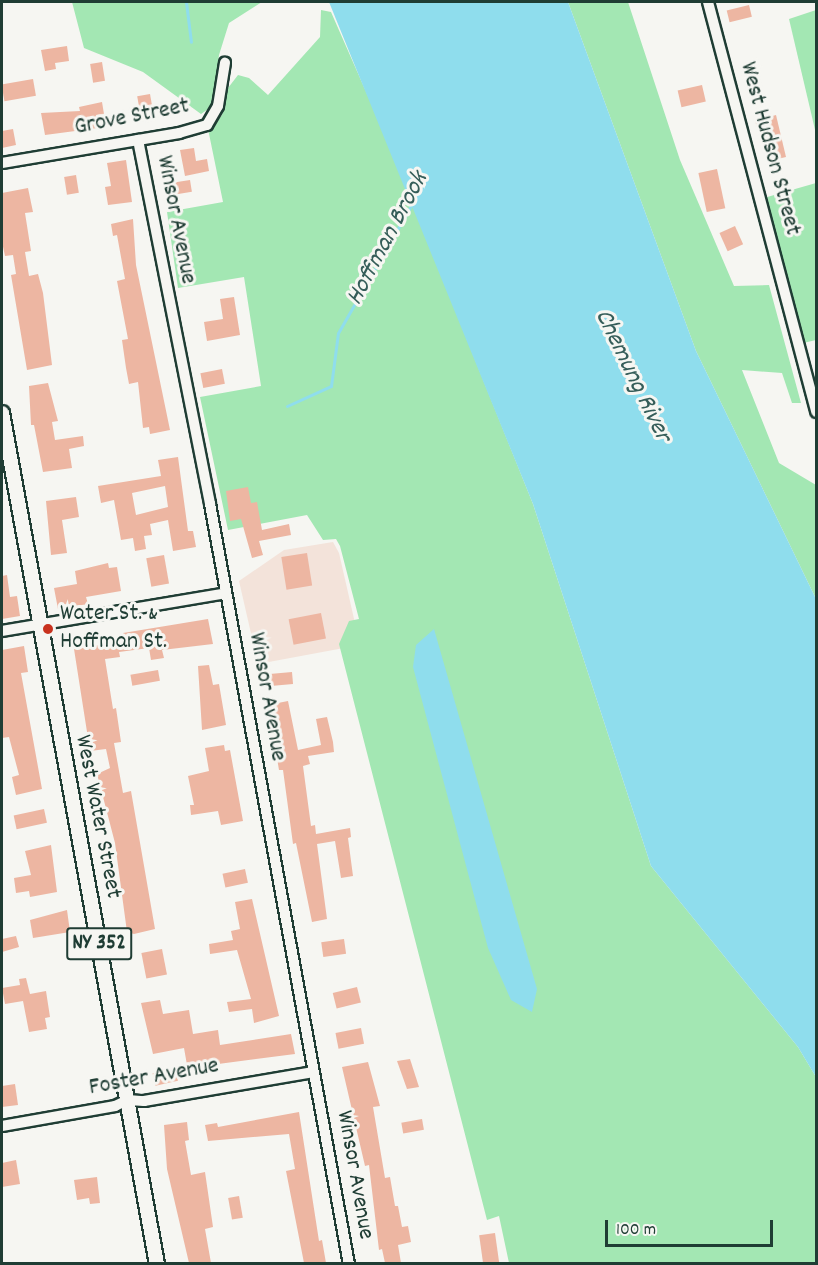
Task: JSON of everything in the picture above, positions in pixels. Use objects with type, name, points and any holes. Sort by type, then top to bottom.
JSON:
[{"type":"main road","name":"West Water Street","points":[[2,413],[38,624],[157,1263]]},
{"type":"street","name":"West Hudson Street","points":[[708,2],[816,412]]},
{"type":"street","name":"Grove Street","points":[[2,163],[138,140],[207,125],[218,106],[225,63]]},
{"type":"street","name":"Winsor Avenue","points":[[138,140],[226,593],[349,1263]]},
{"type":"street","points":[[2,631],[226,593]]},
{"type":"street","name":"Foster Avenue","points":[[2,1126],[115,1106],[128,1100],[144,1101],[314,1072]]},
{"type":"shaded area","points":[[333,542],[339,553],[360,645],[258,664],[239,581],[284,550]]},
{"type":"green space","points":[[72,2],[262,2],[229,23],[219,55],[214,105],[201,114],[143,72],[84,48]]},
{"type":"green space","points":[[568,2],[628,2],[680,160],[734,286],[769,285],[801,403],[792,403],[782,373],[742,370],[779,463],[816,485],[816,599],[696,351]]},
{"type":"green space","points":[[321,10],[331,12],[382,128],[533,504],[651,866],[798,1047],[816,1077],[816,1263],[509,1263],[499,1216],[487,1220],[339,644],[349,621],[359,619],[340,546],[336,539],[323,540],[307,515],[228,530],[200,397],[261,386],[244,277],[178,288],[167,212],[223,202],[208,129],[222,115],[228,88],[238,75],[249,78],[268,95],[320,37]]},
{"type":"green space","points":[[816,10],[816,134],[789,19]]},
{"type":"green space","points":[[816,183],[816,340],[799,344],[760,199]]},
{"type":"water","name":"Chemung River","points":[[329,2],[568,2],[696,351],[816,599],[816,1077],[798,1047],[651,866],[533,504]]},
{"type":"water","points":[[434,629],[537,989],[532,1012],[511,1000],[488,948],[413,667],[416,645]]},
{"type":"building","points":[[749,5],[752,17],[730,22],[727,11]]},
{"type":"building","points":[[67,46],[69,61],[55,63],[56,69],[45,71],[41,50]]},
{"type":"building","points":[[102,62],[105,81],[93,83],[90,64]]},
{"type":"building","points":[[33,79],[36,96],[4,101],[2,84]]},
{"type":"building","points":[[702,85],[706,102],[681,107],[678,91]]},
{"type":"building","points":[[150,94],[154,116],[141,118],[137,96]]},
{"type":"building","points":[[102,102],[104,114],[96,115],[98,128],[45,135],[41,113],[80,111],[79,107]]},
{"type":"building","points":[[776,115],[786,157],[769,161],[755,121]]},
{"type":"building","points":[[13,129],[16,145],[2,148],[2,131]]},
{"type":"building","points":[[194,148],[196,161],[207,159],[209,171],[185,176],[180,150]]},
{"type":"building","points":[[126,160],[132,202],[108,205],[105,187],[111,186],[107,163]]},
{"type":"building","points":[[717,169],[725,208],[707,212],[698,173]]},
{"type":"building","points":[[76,175],[79,193],[67,195],[64,177]]},
{"type":"building","points":[[190,180],[192,192],[166,196],[164,184]]},
{"type":"building","points":[[28,188],[33,212],[25,213],[31,251],[25,252],[29,276],[38,274],[43,293],[52,365],[27,370],[11,275],[16,274],[13,255],[5,256],[2,242],[2,193]]},
{"type":"building","points":[[133,219],[136,265],[170,430],[150,434],[149,427],[143,428],[138,382],[129,384],[126,368],[122,340],[128,339],[117,281],[125,279],[117,235],[113,236],[111,224]]},
{"type":"building","points":[[735,226],[743,244],[728,251],[719,233]]},
{"type":"building","points":[[234,297],[240,335],[207,341],[204,322],[223,319],[220,299]]},
{"type":"building","points":[[222,369],[225,384],[203,388],[200,373]]},
{"type":"building","points":[[48,383],[58,421],[52,422],[55,440],[83,436],[84,446],[69,449],[72,468],[43,472],[34,425],[31,425],[29,386]]},
{"type":"building","points":[[178,457],[188,531],[193,531],[196,547],[173,551],[168,520],[150,524],[152,535],[144,536],[146,549],[135,551],[133,538],[121,540],[114,500],[101,503],[98,486],[161,476],[158,460]],"holes":[[[165,486],[168,507],[136,515],[132,493]]]},
{"type":"building","points":[[248,487],[251,503],[257,502],[262,530],[289,524],[291,535],[259,541],[263,555],[252,558],[241,519],[230,521],[226,491]]},
{"type":"building","points":[[76,497],[79,517],[62,520],[67,553],[51,555],[46,501]]},
{"type":"building","points":[[307,553],[312,586],[286,590],[281,557]]},
{"type":"building","points":[[164,555],[169,584],[151,587],[146,558]]},
{"type":"building","points":[[108,563],[109,568],[117,567],[121,591],[86,597],[88,604],[58,609],[54,588],[77,584],[75,571]]},
{"type":"building","points":[[7,575],[10,597],[17,596],[20,616],[2,619],[2,576]]},
{"type":"building","points":[[321,613],[326,639],[294,645],[289,619]]},
{"type":"building","points":[[208,619],[213,644],[162,650],[164,658],[151,660],[149,648],[119,652],[120,657],[105,659],[121,742],[114,743],[123,793],[131,791],[155,929],[134,934],[127,932],[115,843],[97,774],[110,768],[106,749],[90,751],[74,649],[124,641],[123,633]]},
{"type":"building","points":[[24,646],[28,672],[21,673],[42,789],[16,795],[12,777],[19,775],[9,737],[2,738],[2,650]]},
{"type":"building","points":[[209,665],[213,685],[219,684],[226,725],[202,730],[198,666]]},
{"type":"building","points":[[158,670],[160,681],[132,686],[130,675]]},
{"type":"building","points":[[292,672],[293,684],[265,686],[264,674]]},
{"type":"building","points":[[288,701],[298,750],[321,745],[316,719],[327,717],[333,742],[334,752],[308,756],[310,764],[303,766],[311,826],[315,825],[316,834],[350,828],[351,837],[348,838],[353,876],[341,878],[335,841],[317,844],[327,919],[312,922],[296,843],[293,844],[283,770],[279,770],[268,705]]},
{"type":"building","points":[[224,745],[225,751],[230,750],[243,821],[221,825],[218,811],[191,815],[190,805],[194,805],[188,776],[209,771],[205,748]]},
{"type":"building","points":[[44,809],[47,823],[17,829],[14,815]]},
{"type":"building","points":[[51,845],[57,892],[30,897],[29,891],[16,893],[14,878],[31,875],[25,851]]},
{"type":"building","points":[[245,869],[248,883],[225,887],[223,874]]},
{"type":"building","points":[[252,899],[279,1016],[254,1023],[252,1009],[229,1012],[227,1002],[251,999],[237,950],[210,954],[209,944],[233,940],[231,931],[240,929],[235,902]]},
{"type":"building","points":[[67,910],[70,932],[33,938],[30,920]]},
{"type":"building","points":[[16,936],[19,947],[2,952],[2,939]]},
{"type":"building","points":[[344,939],[346,954],[323,957],[321,942]]},
{"type":"building","points":[[162,949],[167,975],[146,979],[141,953]]},
{"type":"building","points":[[26,978],[30,994],[46,991],[50,1017],[45,1018],[47,1029],[29,1032],[23,1001],[5,1004],[2,988],[20,985],[19,979]]},
{"type":"building","points":[[357,987],[361,1003],[337,1009],[333,993]]},
{"type":"building","points":[[160,1000],[163,1014],[189,1010],[193,1034],[218,1030],[220,1045],[291,1034],[295,1054],[203,1066],[202,1063],[187,1065],[184,1048],[153,1054],[141,1003]]},
{"type":"building","points":[[361,1028],[364,1044],[339,1049],[335,1033]]},
{"type":"building","points":[[410,1059],[419,1087],[407,1089],[397,1061]]},
{"type":"building","points":[[368,1062],[380,1106],[373,1107],[385,1178],[390,1177],[395,1206],[398,1206],[402,1227],[408,1226],[411,1242],[398,1245],[401,1263],[385,1263],[382,1249],[379,1250],[369,1165],[365,1166],[342,1067]]},
{"type":"building","points":[[175,1068],[178,1081],[156,1086],[153,1073]]},
{"type":"building","points":[[15,1084],[18,1105],[2,1107],[2,1086]]},
{"type":"building","points":[[299,1112],[319,1241],[322,1240],[326,1263],[304,1263],[286,1171],[295,1169],[289,1134],[208,1141],[205,1125],[217,1123],[218,1127]]},
{"type":"building","points":[[422,1119],[424,1130],[403,1133],[401,1123]]},
{"type":"building","points":[[187,1122],[189,1140],[185,1141],[191,1175],[205,1172],[213,1227],[205,1229],[211,1263],[189,1263],[167,1169],[164,1125]]},
{"type":"building","points":[[16,1160],[20,1184],[2,1187],[2,1163]]},
{"type":"building","points":[[97,1177],[100,1203],[90,1204],[89,1198],[77,1200],[74,1180]]},
{"type":"building","points":[[239,1196],[243,1218],[232,1220],[228,1198]]},
{"type":"building","points":[[495,1233],[499,1263],[483,1264],[479,1235]]},
{"type":"waterway","points":[[186,2],[191,42]]},
{"type":"waterway","name":"Hoffman Brook","points":[[287,406],[331,386],[338,333],[413,202]]},
{"type":"place","name":"Water St. & Hoffman St.","points":[[48,629]]}]
